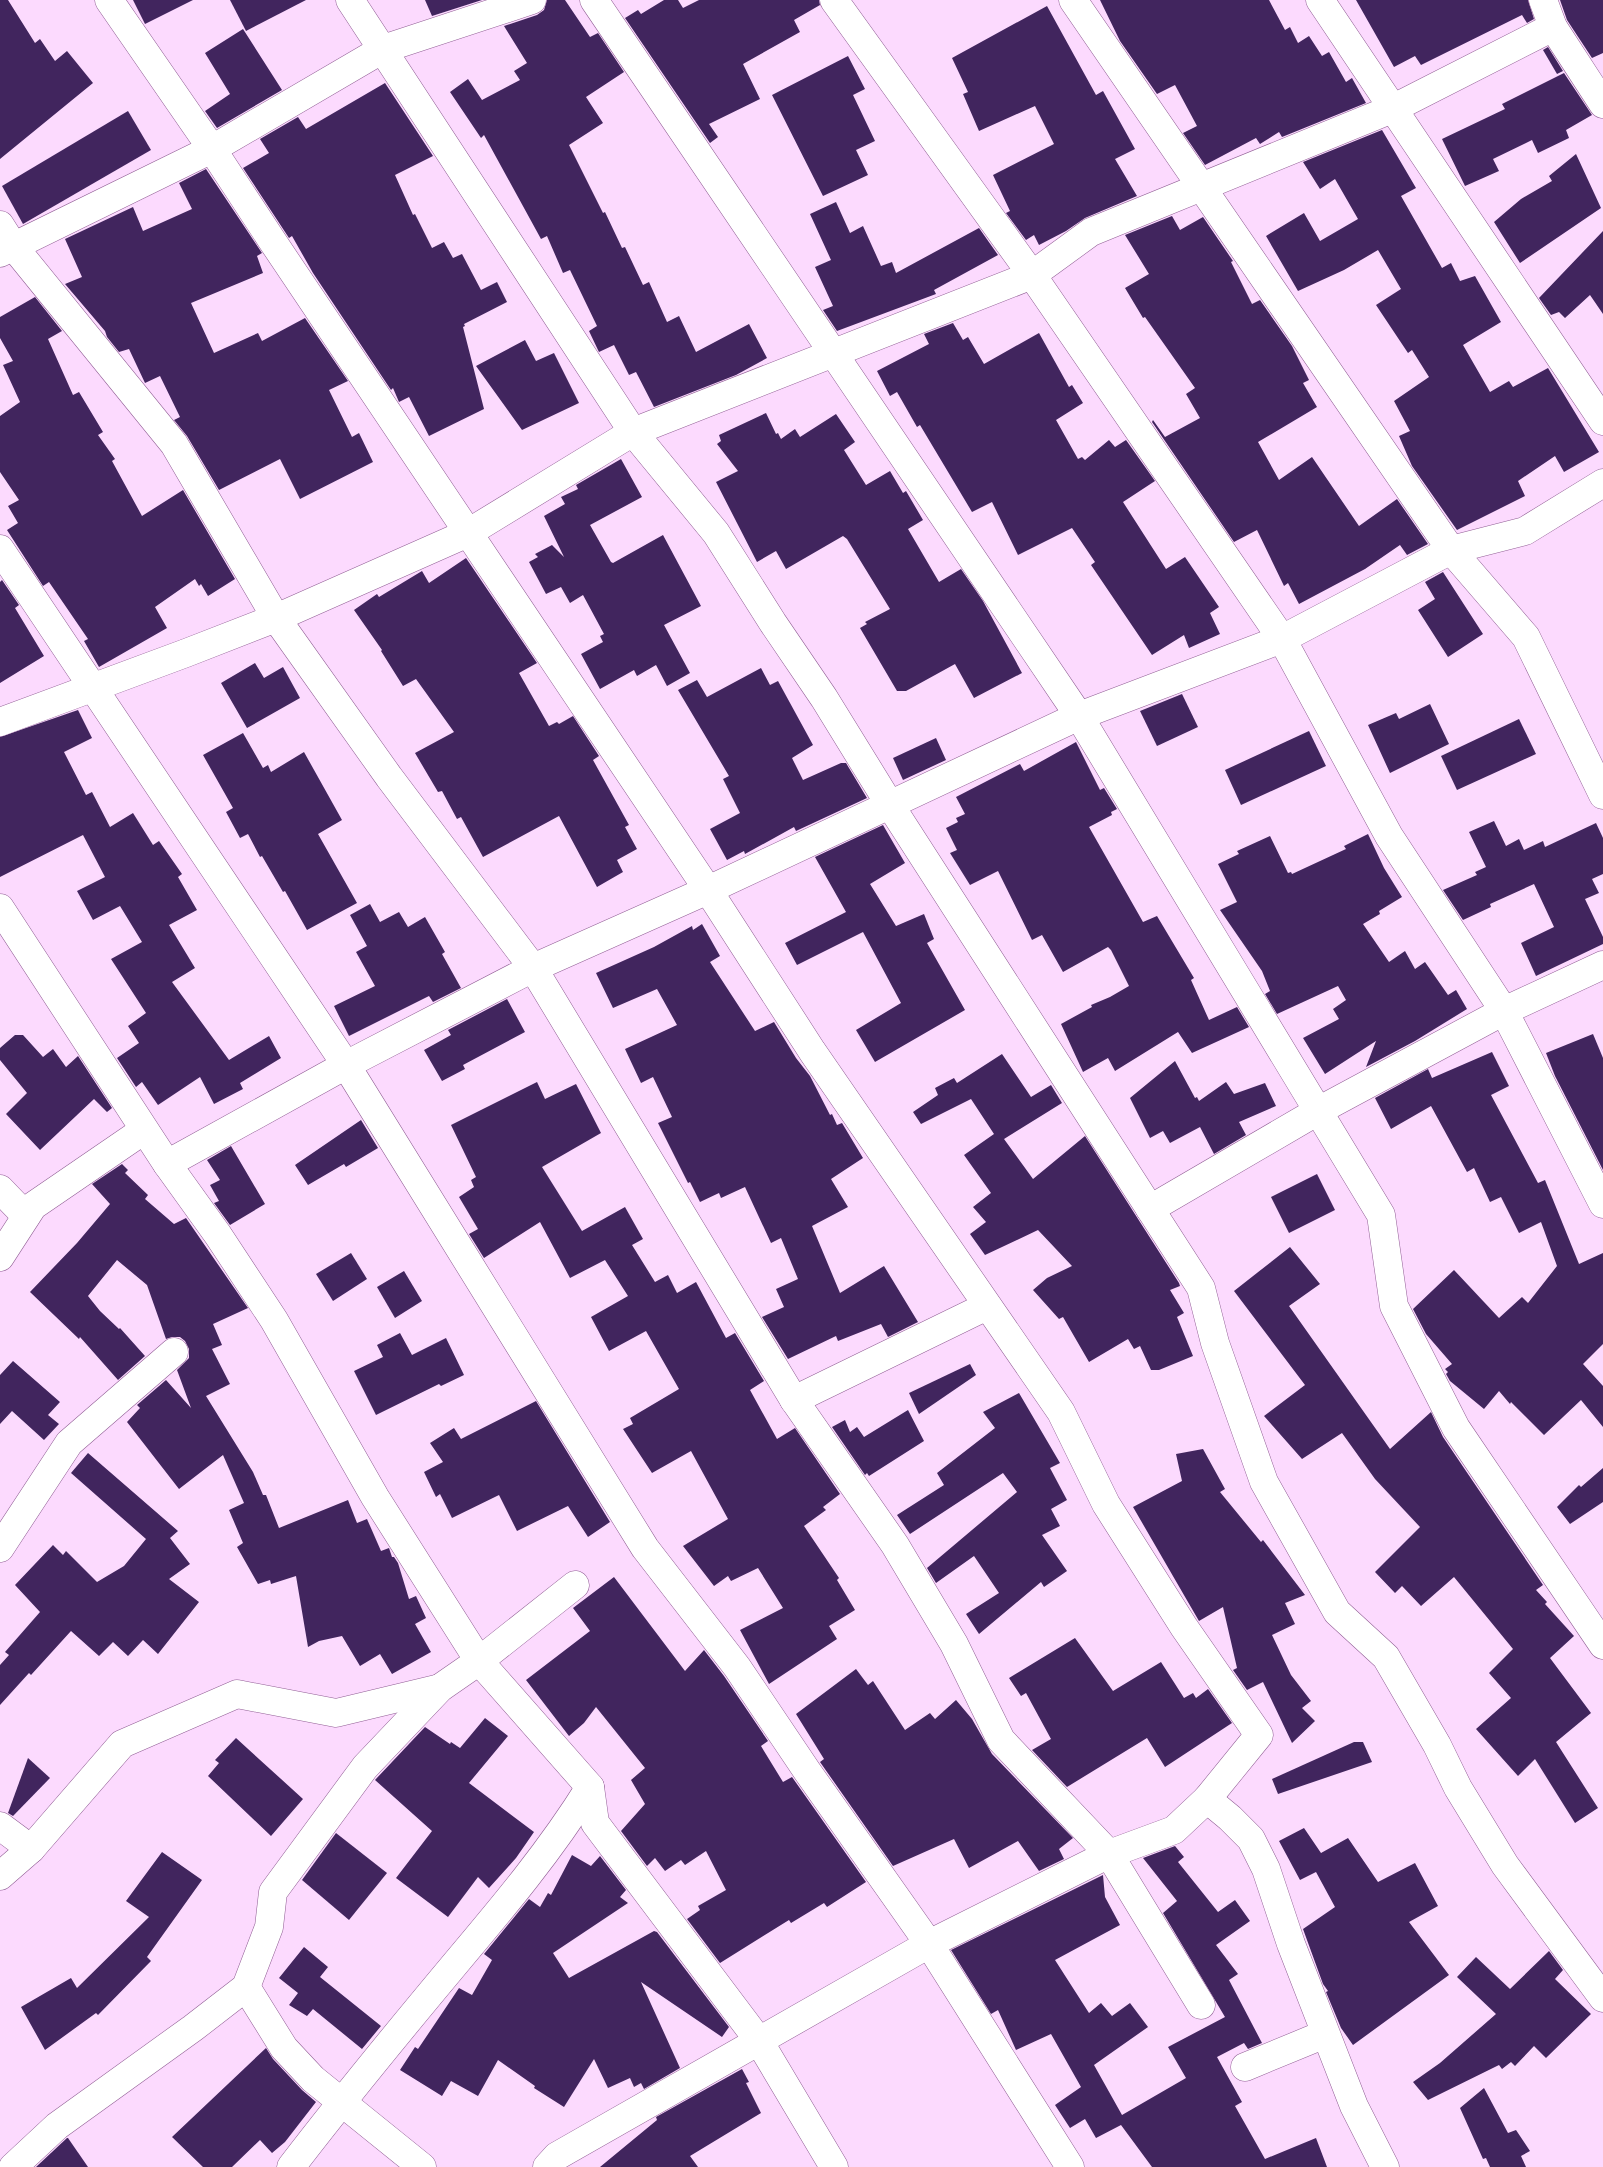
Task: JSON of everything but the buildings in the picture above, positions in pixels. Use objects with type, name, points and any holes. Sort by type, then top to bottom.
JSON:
[{"type":"street","points":[[109,0],[212,148],[708,890],[812,1051],[1062,1412],[1106,1504],[1184,1627],[1258,1734],[1207,1799],[1174,1830],[1109,1854],[929,1944],[759,2041],[561,2163]]},
{"type":"street","points":[[350,0],[633,432],[716,533],[773,623],[824,698],[890,805],[1201,1288],[1215,1343],[1264,1482],[1337,1612],[1386,1657],[1437,1744],[1458,1788],[1505,1865],[1603,1998]]},
{"type":"street","points":[[532,0],[383,49],[212,148],[5,242],[174,444],[276,618],[388,776],[533,968],[794,1400],[895,1545],[954,1644],[1001,1740],[1109,1854],[1201,2005]]},
{"type":"street","points":[[594,0],[1079,716],[1381,1215],[1394,1306],[1456,1428],[1603,1645]]},
{"type":"street","points":[[834,0],[1032,275],[1282,639],[1389,836],[1504,1011],[1603,1204]]},
{"type":"street","points":[[1073,0],[1451,550],[1526,637],[1603,795]]},
{"type":"street","points":[[1320,0],[1603,421]]},
{"type":"street","points":[[1544,0],[1553,27],[1603,104]]},
{"type":"street","points":[[0,722],[276,618],[468,533],[633,432],[1032,275],[1091,232],[1392,109],[1553,27]]},
{"type":"street","points":[[167,1164],[346,1066],[533,968],[708,890],[1079,716],[1282,639],[1451,550],[1525,531],[1603,483]]},
{"type":"street","points":[[0,550],[346,1066],[645,1548],[738,1667],[807,1771],[929,1944],[1070,2167]]},
{"type":"street","points":[[0,908],[144,1130],[218,1235],[274,1320],[375,1497],[479,1661],[590,1787],[595,1824],[759,2041],[834,2167]]},
{"type":"street","points":[[1150,1209],[1318,1111],[1504,1011],[1603,965]]},
{"type":"street","points":[[0,1257],[33,1206],[144,1130]]},
{"type":"street","points":[[0,1189],[26,1216]]},
{"type":"street","points":[[794,1400],[987,1306]]},
{"type":"street","points":[[0,1548],[69,1443],[174,1352]]},
{"type":"street","points":[[13,2167],[57,2126],[193,2028],[246,1987],[269,1927],[273,1892],[365,1767],[440,1688],[479,1661],[574,1585]]},
{"type":"street","points":[[0,1876],[31,1849],[122,1744],[237,1694],[336,1713],[440,1688]]},
{"type":"street","points":[[291,2167],[342,2100],[505,1904],[568,1823],[590,1787]]},
{"type":"street","points":[[1207,1799],[1251,1839],[1266,1869],[1325,2034],[1354,2106],[1385,2167]]},
{"type":"street","points":[[0,1826],[31,1849]]},
{"type":"street","points":[[246,1987],[284,2048],[313,2079],[342,2100],[422,2167]]},
{"type":"street","points":[[1245,2067],[1325,2034]]}]
